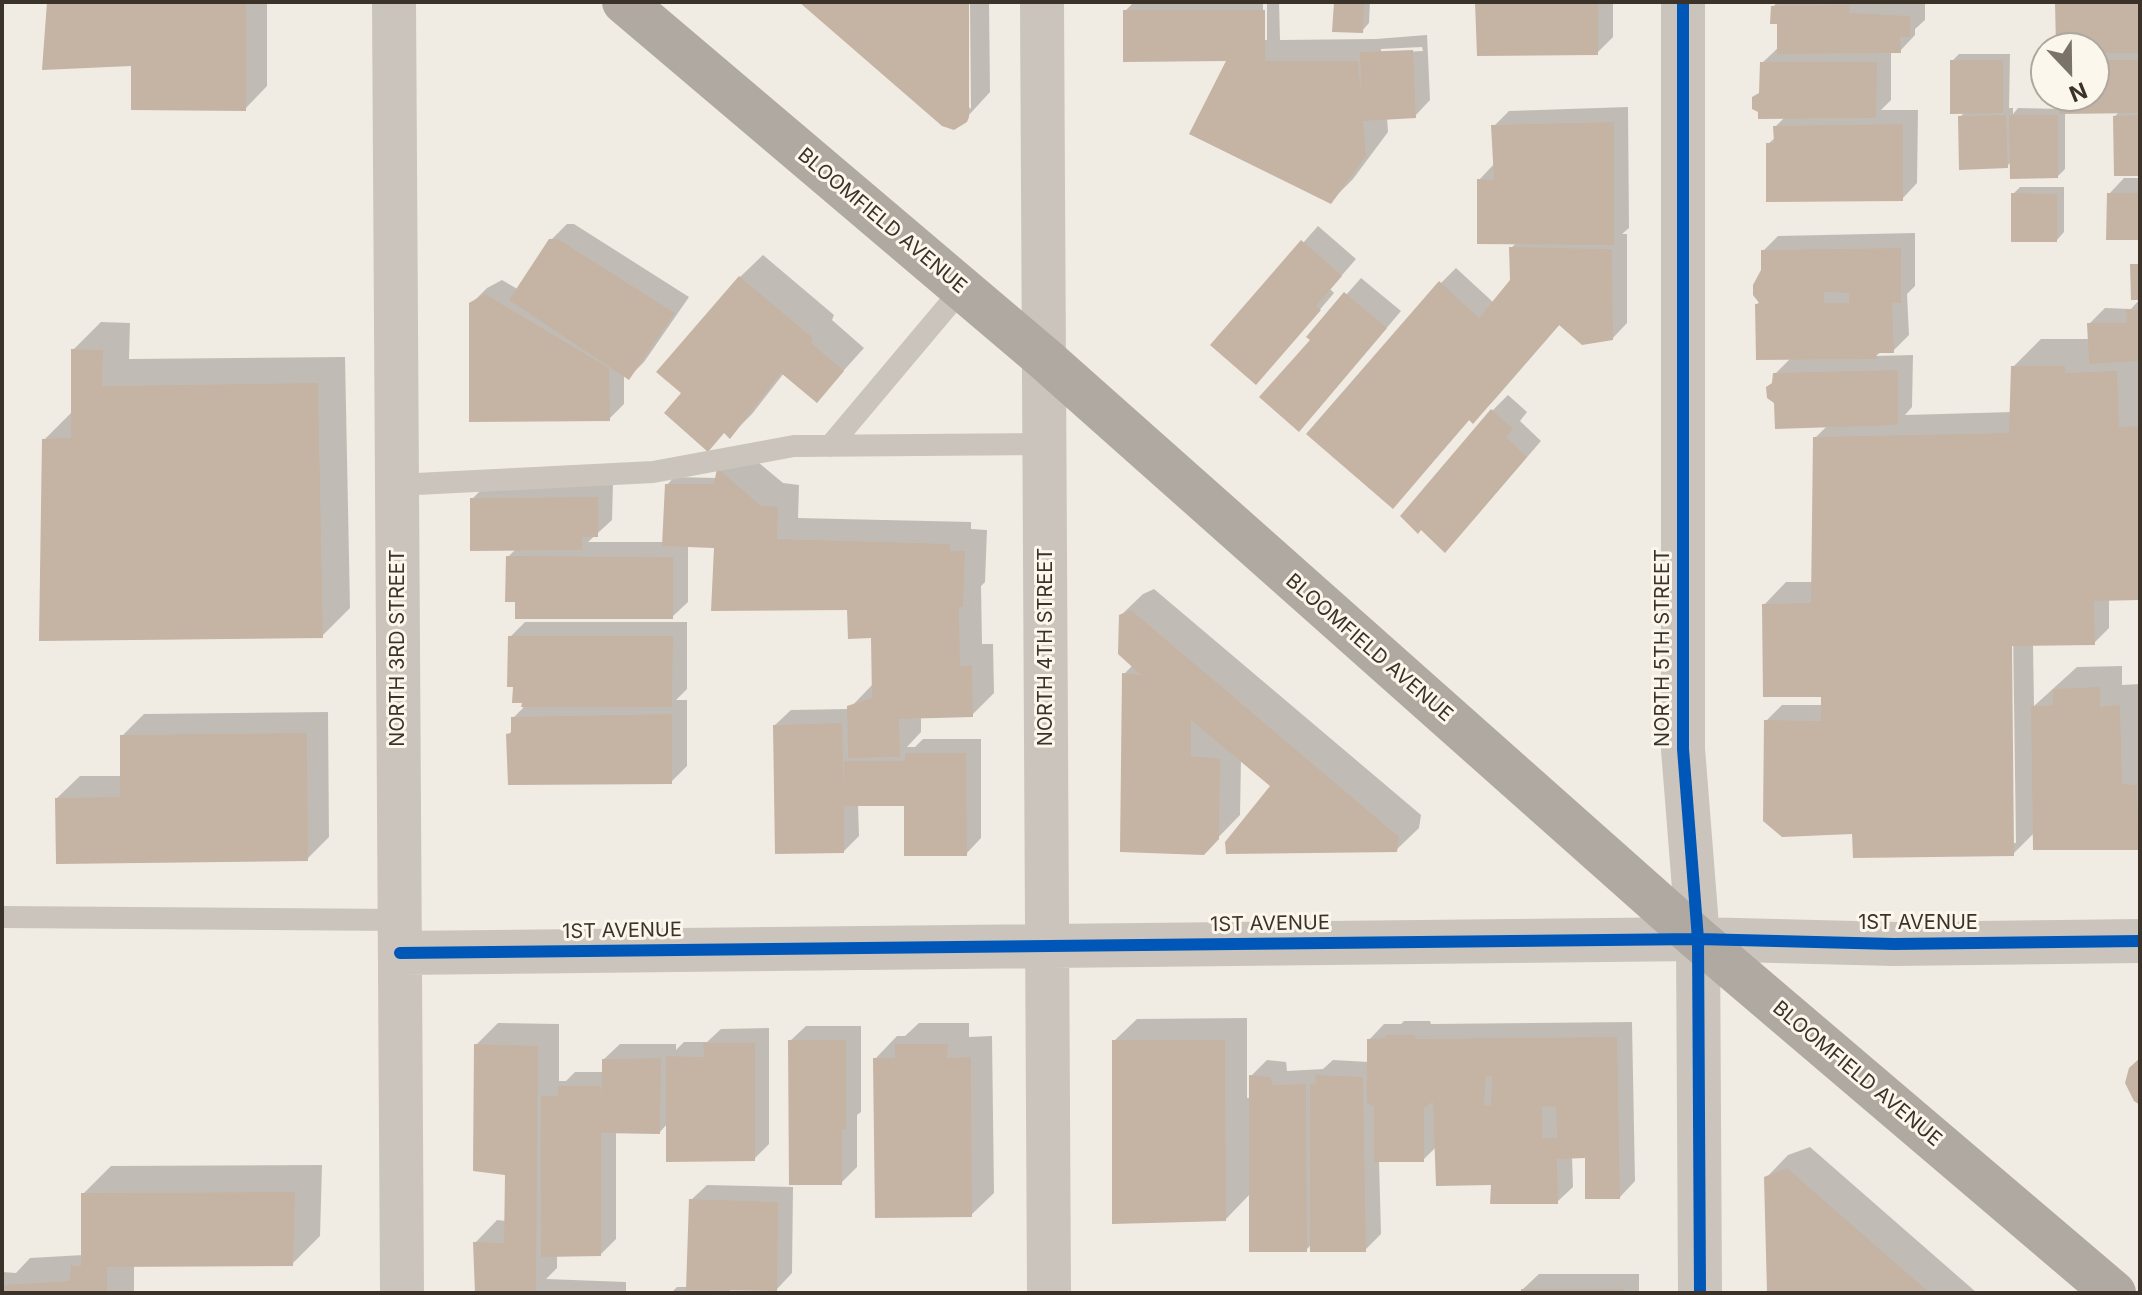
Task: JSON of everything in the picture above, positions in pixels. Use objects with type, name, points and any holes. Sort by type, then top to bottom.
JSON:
[{"type":"main road","name":"BLOOMFIELD AVENUE","points":[[624,2],[1045,359],[1698,939],[2114,1293]]},
{"type":"street","name":"NORTH 3RD STREET","points":[[394,2],[402,1293]]},
{"type":"street","name":"NORTH 4TH STREET","points":[[1042,2],[1049,1293]]},
{"type":"street","name":"NORTH 5TH STREET","points":[[1683,2],[1683,749],[1698,939],[1700,1293]]},
{"type":"street","name":"1ST AVENUE","points":[[400,936],[1047,946],[1698,939],[1894,944],[2140,941]]},
{"type":"lane","points":[[830,446],[962,289]]},
{"type":"lane","points":[[397,485],[653,472],[794,446],[1045,444]]},
{"type":"lane","points":[[3,917],[400,936]]},
{"type":"building","points":[[47,2],[246,2],[246,111],[131,110],[131,66],[42,70]]},
{"type":"building","points":[[799,2],[893,2],[894,5],[897,2],[969,2],[967,122],[954,130],[942,126]]},
{"type":"building","points":[[1334,2],[1364,2],[1363,33],[1332,32]]},
{"type":"building","points":[[1475,2],[1598,2],[1598,55],[1477,56]]},
{"type":"building","points":[[2055,2],[2140,2],[2140,53],[2110,53],[2110,32],[2056,32]]},
{"type":"building","points":[[1850,5],[1849,13],[1910,16],[1910,37],[1900,37],[1901,53],[1777,54],[1777,24],[1770,24],[1771,6]]},
{"type":"building","points":[[1123,10],[1265,10],[1265,61],[1358,61],[1361,93],[1360,52],[1413,50],[1416,118],[1363,121],[1366,156],[1331,204],[1189,134],[1226,61],[1123,62]]},
{"type":"building","points":[[1950,60],[2003,60],[2003,113],[1950,114]]},
{"type":"building","points":[[2110,60],[2140,60],[2140,113],[2059,114],[2110,112]]},
{"type":"building","points":[[1760,62],[1877,62],[1876,118],[1758,119],[1758,112],[1752,109],[1752,97],[1759,93]]},
{"type":"building","points":[[2006,115],[2008,168],[1959,170],[1958,116]]},
{"type":"building","points":[[2009,115],[2058,115],[2058,178],[2010,179]]},
{"type":"building","points":[[2140,115],[2140,176],[2114,176],[2113,116]]},
{"type":"building","points":[[1614,122],[1614,245],[1477,244],[1477,179],[1494,180],[1491,125]]},
{"type":"building","points":[[1903,124],[1903,201],[1766,202],[1766,143],[1774,143],[1773,126]]},
{"type":"building","points":[[2011,193],[2057,194],[2057,242],[2011,242]]},
{"type":"building","points":[[2107,193],[2140,193],[2140,240],[2106,240]]},
{"type":"building","points":[[549,239],[558,239],[675,313],[629,380],[509,300]]},
{"type":"building","points":[[1301,240],[1342,276],[1316,306],[1321,310],[1256,385],[1210,345]]},
{"type":"building","points":[[1509,247],[1612,249],[1613,340],[1582,345],[1559,325],[1473,424],[1469,420],[1393,509],[1306,434],[1439,281],[1479,318],[1510,280]]},
{"type":"building","points":[[1901,248],[1901,303],[1892,303],[1894,353],[1876,353],[1877,359],[1756,360],[1755,304],[1760,304],[1753,295],[1753,285],[1761,270],[1761,250]],"holes":[[[1824,292],[1849,293],[1849,303],[1824,303]]]},
{"type":"building","points":[[2130,264],[2140,264],[2140,300],[2131,300]]},
{"type":"building","points":[[739,276],[813,338],[811,343],[844,371],[817,403],[781,373],[730,439],[724,433],[708,452],[664,413],[681,393],[656,372]]},
{"type":"building","points":[[1344,292],[1387,328],[1299,432],[1259,397],[1310,340],[1306,337]]},
{"type":"building","points":[[485,294],[609,368],[610,421],[469,422],[469,303]]},
{"type":"building","points":[[2126,310],[2140,310],[2140,361],[2089,364],[2087,323],[2127,323]]},
{"type":"building","points":[[71,349],[103,350],[102,386],[318,383],[323,638],[39,641],[42,439],[71,438]]},
{"type":"building","points":[[2011,366],[2065,366],[2065,373],[2117,371],[2119,427],[2140,426],[2140,600],[2094,601],[2095,645],[2012,646],[2014,856],[1853,858],[1852,834],[1782,837],[1763,821],[1764,720],[1821,721],[1821,697],[1763,697],[1762,604],[1811,603],[1813,437],[2009,433]]},
{"type":"building","points":[[1898,370],[1898,425],[1775,429],[1774,403],[1767,398],[1766,387],[1772,383],[1773,373]]},
{"type":"building","points":[[1491,409],[1513,429],[1506,437],[1527,457],[1445,553],[1421,530],[1418,534],[1400,516]]},
{"type":"building","points":[[717,468],[760,505],[778,507],[777,539],[950,544],[950,551],[965,551],[963,607],[959,607],[960,666],[972,665],[973,717],[899,719],[900,757],[848,758],[847,706],[872,698],[871,638],[848,639],[847,610],[711,611],[714,548],[662,546],[665,484],[714,484]]},
{"type":"building","points":[[598,497],[598,537],[582,537],[582,550],[470,551],[470,498]]},
{"type":"building","points":[[506,556],[673,557],[673,619],[515,619],[515,602],[505,602]]},
{"type":"building","points":[[1131,610],[1399,837],[1397,852],[1226,854],[1225,842],[1270,786],[1191,720],[1191,756],[1220,759],[1219,839],[1204,855],[1120,852],[1122,673],[1141,675],[1118,654],[1119,615]]},
{"type":"building","points":[[508,636],[673,636],[672,707],[521,707],[522,703],[512,703],[513,687],[507,687]]},
{"type":"building","points":[[2100,687],[2100,707],[2120,705],[2122,784],[2137,785],[2138,850],[2033,850],[2031,706],[2053,705],[2053,689]]},
{"type":"building","points":[[672,714],[672,784],[508,785],[506,734],[511,733],[511,717]]},
{"type":"building","points":[[842,723],[844,799],[844,761],[905,761],[905,753],[966,753],[967,856],[904,856],[904,806],[844,806],[844,853],[775,854],[773,725]]},
{"type":"building","points":[[307,733],[308,861],[56,864],[55,798],[120,797],[120,735]]},
{"type":"building","points":[[1386,1035],[1415,1035],[1416,1039],[1617,1037],[1620,1199],[1585,1199],[1585,1158],[1557,1159],[1558,1204],[1490,1204],[1491,1185],[1436,1186],[1433,1102],[1424,1108],[1424,1162],[1374,1162],[1374,1107],[1367,1103],[1367,1039],[1386,1038]],"holes":[[[1486,1076],[1492,1076],[1491,1105],[1484,1105]],[[1542,1106],[1556,1107],[1557,1138],[1542,1138]]]},
{"type":"building","points":[[788,1040],[846,1040],[846,1129],[842,1130],[842,1185],[789,1185]]},
{"type":"building","points":[[1112,1040],[1225,1040],[1226,1221],[1112,1224]]},
{"type":"building","points":[[703,1043],[755,1043],[755,1161],[666,1162],[666,1056],[704,1057]]},
{"type":"building","points":[[474,1044],[538,1046],[536,1293],[475,1293],[473,1242],[504,1243],[505,1175],[473,1171]]},
{"type":"building","points":[[895,1044],[948,1044],[947,1058],[971,1057],[972,1217],[875,1218],[873,1058],[895,1058]]},
{"type":"building","points":[[661,1058],[660,1134],[601,1133],[601,1256],[541,1257],[541,1096],[558,1096],[558,1086],[601,1086],[602,1096],[602,1059]]},
{"type":"building","points":[[2140,1058],[2140,1105],[2134,1101],[2125,1083],[2129,1068]]},
{"type":"building","points":[[1249,1075],[1271,1077],[1272,1085],[1306,1084],[1307,1252],[1249,1252]]},
{"type":"building","points":[[1315,1075],[1363,1077],[1366,1252],[1310,1252],[1310,1084],[1316,1083]]},
{"type":"building","points":[[1787,1168],[1930,1293],[1767,1293],[1764,1177]]},
{"type":"building","points":[[295,1192],[293,1266],[107,1267],[107,1293],[2,1293],[2,1285],[70,1281],[71,1265],[81,1266],[81,1193]]},
{"type":"building","points":[[689,1199],[778,1202],[777,1291],[686,1290]]},
{"type":"building","points":[[1521,1289],[1624,1289],[1624,1293],[1521,1293]]},
{"type":"cycle path","points":[[1683,2],[1683,749],[1698,939],[1700,1293]]},
{"type":"cycle path","points":[[400,953],[1698,939],[1894,944],[2140,941]]}]
